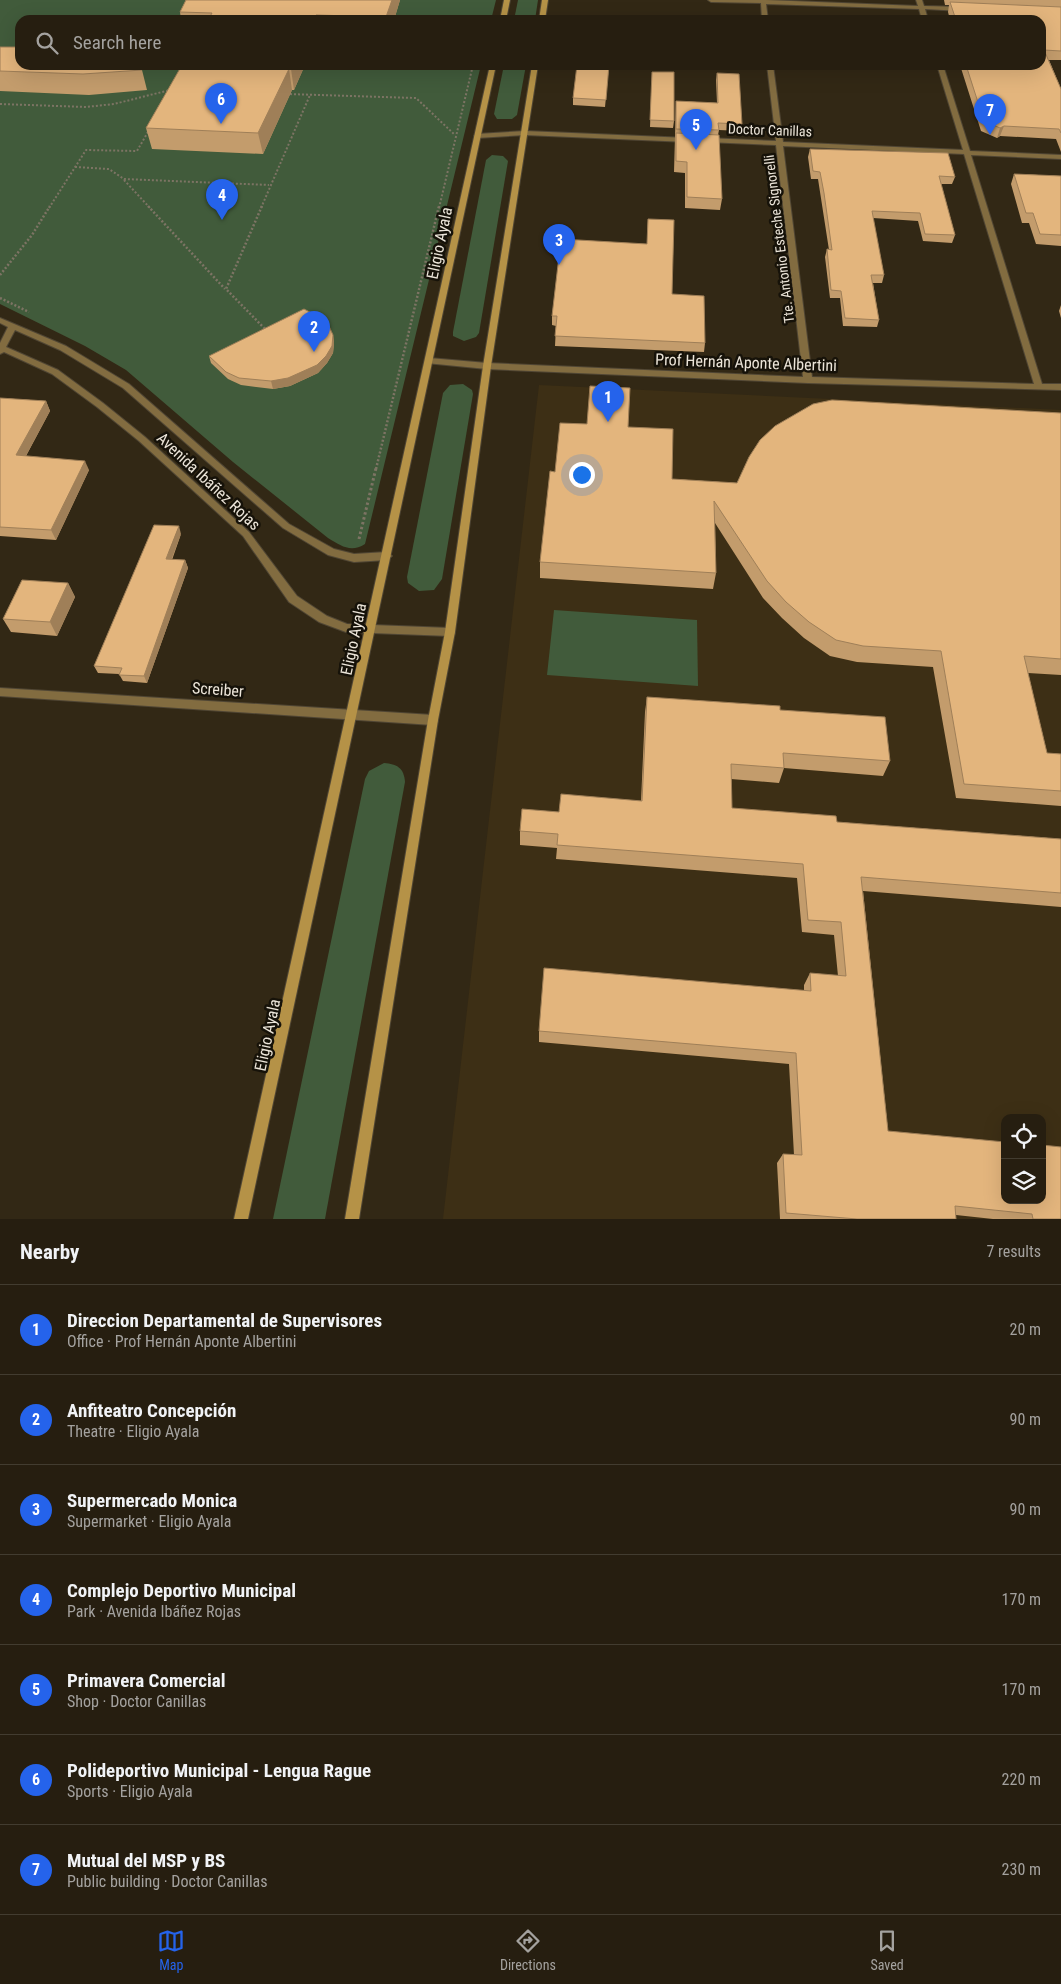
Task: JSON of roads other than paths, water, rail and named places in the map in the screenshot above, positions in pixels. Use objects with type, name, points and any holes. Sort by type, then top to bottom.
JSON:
[{"type":"street","points":[[504,15],[507,0]]},
{"type":"street","points":[[543,15],[545,0]]},
{"type":"street","points":[[711,0],[971,10]]},
{"type":"street","points":[[919,0],[924,15]]},
{"type":"street","points":[[763,1],[765,15]]},
{"type":"street","name":"Eligio Ayala","points":[[241,1219],[492,70]]},
{"type":"street","points":[[352,1219],[433,720],[450,632],[487,366],[534,70]]},
{"type":"street","name":"Tte. Antonio Esteche Signorelli","points":[[771,70],[808,380]]},
{"type":"street","points":[[942,70],[1039,386]]},
{"type":"street","points":[[477,136],[525,133],[692,140]]},
{"type":"street","name":"Doctor Canillas","points":[[702,140],[1061,157]]},
{"type":"street","name":"Avenida Ibáñez Rojas","points":[[0,320],[12,327],[63,348],[126,386],[286,526],[331,552],[354,558],[387,556]]},
{"type":"street","points":[[0,348],[12,327]]},
{"type":"street","name":"Avenida Ibáñez Rojas","points":[[0,348],[54,372],[100,405],[142,439],[246,534],[293,600],[323,619],[346,628],[450,632]]},
{"type":"street","name":"Prof Hernán Aponte Albertini","points":[[429,361],[487,366],[808,380],[1061,388]]},
{"type":"street","name":"Screiber","points":[[0,692],[433,720]]},
{"type":"place","name":"Polideportivo Municipal - Lengua Rague","points":[[221,124]]},
{"type":"place","name":"Mutual del MSP y BS","points":[[990,135]]},
{"type":"place","name":"Primavera Comercial","points":[[696,150]]},
{"type":"place","name":"Complejo Deportivo Municipal","points":[[222,220]]},
{"type":"place","name":"Supermercado Monica","points":[[559,265]]},
{"type":"place","name":"Anfiteatro Concepción","points":[[314,352]]},
{"type":"place","name":"Direccion Departamental de Supervisores","points":[[608,422]]}]
